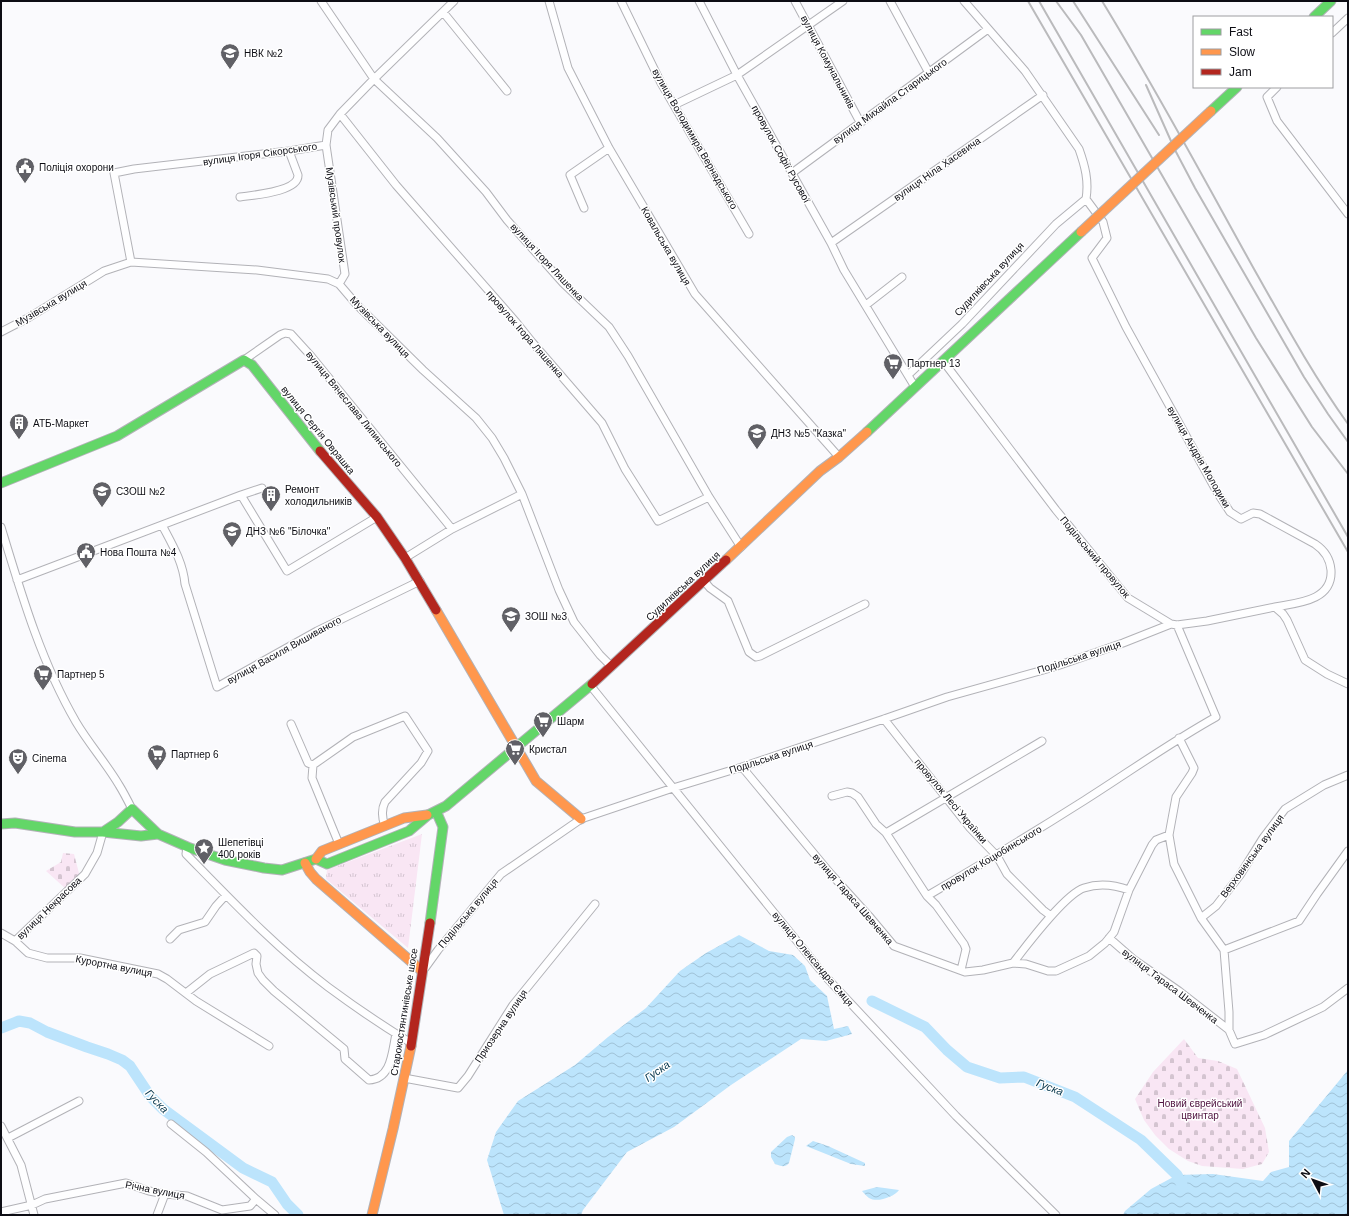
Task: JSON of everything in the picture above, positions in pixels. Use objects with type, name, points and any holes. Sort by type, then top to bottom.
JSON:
[{"type":"main road","points":[[1315,16],[1331,1]]},
{"type":"main road","name":"Судилківська вулиця","points":[[428,815],[404,818],[322,851],[316,859],[327,864],[409,831],[428,815],[446,806],[516,748],[590,685],[704,581],[1236,88]]},
{"type":"main road","points":[[1,483],[117,436],[244,360]]},
{"type":"main road","name":"вулиця Сергія Оврашка","points":[[244,360],[252,365],[327,459],[377,517],[420,581],[536,781],[581,819]]},
{"type":"main road","points":[[103,832],[118,822],[132,809],[158,834],[187,847],[226,860],[282,870],[316,859]]},
{"type":"main road","name":"Старокостянтинівське шосе","points":[[372,1215],[389,1148],[411,1043],[443,827],[436,811]]},
{"type":"main road","points":[[1,824],[14,823],[75,832],[103,832],[141,836],[158,834]]},
{"type":"main road","points":[[305,863],[316,879],[422,971]]},
{"type":"street","name":"вулиця Ігоря Ляшенка","points":[[321,1],[374,80],[437,138],[486,192],[508,220],[563,282],[609,327],[628,356],[709,497],[741,547]]},
{"type":"street","name":"вулиця Ігоря Сікорського","points":[[131,262],[114,173],[134,169],[289,151],[326,144],[328,130],[340,114],[454,1]]},
{"type":"street","name":"Ковальська вулиця","points":[[549,1],[568,68],[609,148],[695,294],[839,457]]},
{"type":"street","name":"вулиця Володимира Вернадського","points":[[621,1],[661,83],[749,234]]},
{"type":"street","name":"провулок Софії Русової","points":[[699,1],[737,75],[831,243],[844,270],[915,387]]},
{"type":"street","name":"вулиця Комунальників","points":[[795,1],[860,122]]},
{"type":"street","points":[[674,105],[737,75],[843,1]]},
{"type":"street","points":[[890,1],[930,73]]},
{"type":"street","points":[[964,1],[1025,71],[1079,149],[1087,176],[1086,199]]},
{"type":"street","points":[[443,12],[507,91]]},
{"type":"street","points":[[1333,32],[1348,18]]},
{"type":"street","name":"вулиця Михайла Старицького","points":[[792,173],[988,29]]},
{"type":"street","points":[[1276,88],[1267,97],[1277,121],[1348,214]]},
{"type":"street","name":"вулиця Ніла Хасевича","points":[[831,243],[1043,95]]},
{"type":"street","name":"провулок Ігора Ляшенка","points":[[340,114],[396,185],[602,423],[625,469],[658,521],[709,497]]},
{"type":"street","name":"Музівський провулок","points":[[326,144],[345,274],[339,284]]},
{"type":"street","points":[[584,208],[570,175],[609,148]]},
{"type":"street","points":[[240,197],[277,191],[290,187],[295,183],[298,177],[289,151]]},
{"type":"street","name":"вулиця Андрія Молодики","points":[[1086,199],[1103,222],[1107,238],[1092,258],[1126,327],[1217,492],[1230,512],[1241,519],[1253,512],[1260,514],[1315,544],[1321,548],[1329,560],[1331,567],[1330,582],[1321,594],[1302,601],[1275,607]]},
{"type":"street","name":"Судилківська вулиця","points":[[908,375],[962,324],[1056,224],[1086,199]]},
{"type":"street","name":"Музівська вулиця","points":[[1,332],[28,318],[104,271],[131,262],[257,270],[328,279],[339,284],[357,305],[418,365],[476,418],[499,449],[522,494],[558,590],[574,622],[600,656],[611,666]]},
{"type":"street","points":[[866,306],[902,276]]},
{"type":"street","name":"вулиця Вячеслава Липинського","points":[[244,360],[280,335],[285,333],[291,334],[332,381],[452,529]]},
{"type":"street","name":"Подільський провулок","points":[[943,361],[1056,510],[1128,598],[1174,624]]},
{"type":"street","points":[[17,580],[262,488]]},
{"type":"street","points":[[405,558],[452,529],[522,494]]},
{"type":"street","points":[[242,495],[287,571],[377,517]]},
{"type":"street","name":"вулиця Василя Вишиваного","points":[[162,525],[179,557],[184,573],[185,584],[217,687],[317,631],[420,581]]},
{"type":"street","points":[[1,527],[17,580],[40,644],[61,693],[76,722],[93,749],[119,784],[132,809]]},
{"type":"street","points":[[704,581],[710,588],[728,601],[750,652],[756,657],[865,604]]},
{"type":"street","points":[[1174,624],[1207,621],[1275,607],[1287,620],[1305,660],[1327,674],[1348,684]]},
{"type":"street","name":"Подільська вулиця","points":[[422,971],[501,874],[581,819],[673,788],[742,767],[946,697],[1060,664],[1174,624]]},
{"type":"street","name":"провулок Коцюбинського","points":[[927,896],[997,856],[1179,738],[1216,717],[1174,624]]},
{"type":"street","name":"вулиця Олександра Ємця","points":[[590,685],[826,977],[956,1116],[1056,1215]]},
{"type":"street","points":[[313,765],[353,737],[405,716],[428,751],[421,764],[385,802],[382,811],[385,826]]},
{"type":"street","name":"провулок Лесі Українки","points":[[884,719],[970,828],[997,856],[1007,874],[1051,916]]},
{"type":"street","points":[[291,724],[308,763],[313,765]]},
{"type":"street","points":[[1179,738],[1194,768],[1176,797],[1169,835],[1174,864],[1200,918],[1224,950],[1229,1030]]},
{"type":"street","points":[[886,833],[1042,741]]},
{"type":"street","points":[[313,765],[312,778],[339,844]]},
{"type":"street","name":"вулиця Тараса Шевченка","points":[[742,767],[830,873],[894,946],[965,972],[1013,963],[1026,964],[1048,971],[1056,971],[1089,956],[1109,938],[1153,974],[1229,1030],[1235,1044],[1264,1036],[1323,1007],[1348,988]]},
{"type":"street","name":"Верховинська вулиця","points":[[1200,918],[1216,906],[1240,875],[1263,838],[1285,809],[1324,785],[1348,775]]},
{"type":"street","points":[[832,796],[847,792],[855,794],[876,824],[886,833],[927,896],[936,905],[964,944],[966,949],[961,970]]},
{"type":"street","name":"вулиця Некрасова","points":[[15,941],[85,874],[97,853],[103,832]]},
{"type":"street","points":[[1109,938],[1117,925],[1129,890],[1152,845],[1156,840],[1169,835]]},
{"type":"street","points":[[187,847],[186,854],[273,941],[327,986],[374,1020],[411,1043]]},
{"type":"street","points":[[1224,950],[1299,921],[1348,852]]},
{"type":"street","points":[[1013,963],[1051,916],[1069,897],[1084,888],[1093,886],[1112,885],[1129,890]]},
{"type":"street","points":[[170,938],[179,930],[205,922],[226,895]]},
{"type":"street","name":"Приозерна вулиця","points":[[404,1078],[458,1088],[468,1076],[513,1005],[595,904]]},
{"type":"street","name":"Курортна вулиця","points":[[1,933],[15,941],[28,953],[47,958],[80,958],[158,974],[196,1001],[269,1046]]},
{"type":"street","points":[[186,993],[210,974],[254,953],[257,956],[256,964],[258,972],[263,980],[274,991],[344,1048],[345,1059],[369,1080],[377,1079],[386,1072],[396,1034]]},
{"type":"street","points":[[8,1138],[79,1101]]},
{"type":"street","points":[[171,1124],[206,1152],[275,1215]]},
{"type":"street","points":[[1,1126],[21,1165],[34,1215]]},
{"type":"street","name":"Річна вулиця","points":[[1,1212],[32,1206],[45,1199],[126,1183],[149,1191],[187,1196],[222,1210],[250,1206],[256,1199]]},
{"type":"street","points":[[157,1215],[165,1194]]},
{"type":"green space","points":[[422,834],[408,948],[326,879],[327,870]]},
{"type":"green space","points":[[63,853],[74,854],[80,877],[66,889],[46,871],[61,862]]},
{"type":"green space","name":"Новий єврейський цвинтар","points":[[1184,1039],[1198,1058],[1218,1061],[1237,1069],[1265,1128],[1269,1152],[1262,1164],[1243,1169],[1202,1166],[1188,1161],[1169,1149],[1155,1135],[1144,1120],[1135,1099],[1153,1072]]},
{"type":"water","points":[[739,935],[769,951],[793,955],[805,966],[810,980],[827,996],[834,1029],[848,1026],[852,1034],[826,1041],[801,1039],[731,1085],[674,1127],[627,1152],[583,1210],[581,1215],[504,1215],[487,1160],[496,1132],[518,1101],[575,1065],[646,1008],[680,971],[706,953]]},
{"type":"water","points":[[1348,1070],[1348,1215],[1123,1215],[1125,1211],[1151,1189],[1177,1175],[1213,1174],[1263,1181],[1271,1172],[1289,1167],[1289,1141]]},
{"type":"water","points":[[792,1135],[795,1139],[789,1163],[784,1166],[775,1164],[771,1157],[771,1152],[787,1137]]},
{"type":"water","points":[[813,1141],[828,1146],[865,1163],[865,1166],[851,1164],[806,1146]]},
{"type":"water","points":[[877,1187],[899,1190],[897,1193],[881,1200],[869,1198],[862,1191]]},
{"type":"waterway","name":"Гуска","points":[[872,1001],[925,1027],[947,1050],[967,1067],[1000,1078],[1024,1077],[1075,1097],[1141,1140],[1177,1175],[1183,1187]]},
{"type":"waterway","name":"Гуска","points":[[1,1028],[19,1021],[30,1023],[47,1032],[122,1060],[130,1066],[150,1096],[163,1109],[243,1168],[272,1182],[287,1204],[298,1215]]},
{"type":"railway","points":[[1028,1],[1348,552]]},
{"type":"railway","points":[[1039,1],[1348,537]]},
{"type":"railway","points":[[1056,1],[1081,35],[1256,338],[1312,427],[1348,474]]},
{"type":"railway","points":[[1073,1],[1159,135]]},
{"type":"railway","points":[[1102,1],[1161,101],[1288,328],[1323,387],[1348,424]]},
{"type":"railway","points":[[1146,85],[1175,150],[1195,188],[1304,377],[1348,442]]},
{"type":"traffic: fast","points":[[1315,16],[1331,1]]},
{"type":"traffic: fast","points":[[1211,111],[1236,88]]},
{"type":"traffic: fast","points":[[867,432],[1081,232]]},
{"type":"traffic: fast","points":[[1,483],[117,436],[244,360],[252,365],[320,451]]},
{"type":"traffic: fast","points":[[316,859],[327,864],[409,831],[428,815],[446,806],[592,684]]},
{"type":"traffic: fast","points":[[103,832],[118,822],[132,809],[158,834],[190,848],[225,860],[282,870],[316,859]]},
{"type":"traffic: fast","points":[[430,923],[443,827],[436,811]]},
{"type":"traffic: fast","points":[[1,824],[15,823],[75,832],[103,832],[141,836],[158,834]]},
{"type":"traffic: slow","points":[[1081,232],[1211,111]]},
{"type":"traffic: slow","points":[[726,560],[820,471],[839,457],[867,432]]},
{"type":"traffic: slow","points":[[436,610],[536,781],[581,819]]},
{"type":"traffic: slow","points":[[316,859],[322,851],[404,818],[427,815]]},
{"type":"traffic: slow","points":[[305,863],[316,879],[422,971]]},
{"type":"traffic: slow","points":[[372,1215],[411,1046]]},
{"type":"traffic: jam","points":[[320,451],[377,517],[405,558],[436,610]]},
{"type":"traffic: jam","points":[[592,684],[726,560]]},
{"type":"traffic: jam","points":[[411,1046],[430,923]]},
{"type":"place","name":"НВК №2","points":[[230,70]]},
{"type":"place","name":"Поліція охорони","points":[[25,184]]},
{"type":"place","name":"Партнер 13","points":[[893,380]]},
{"type":"place","name":"АТБ-Маркет","points":[[19,440]]},
{"type":"place","name":"ДНЗ №5 \"Казка\"","points":[[757,450]]},
{"type":"place","name":"СЗОШ №2","points":[[102,508]]},
{"type":"place","name":"Ремонт холодильників","points":[[271,512]]},
{"type":"place","name":"ДНЗ №6 \"Білочка\"","points":[[232,548]]},
{"type":"place","name":"Нова Пошта №4","points":[[86,569]]},
{"type":"place","name":"ЗОШ №3","points":[[511,633]]},
{"type":"place","name":"Партнер 5","points":[[43,691]]},
{"type":"place","name":"Шарм","points":[[543,738]]},
{"type":"place","name":"Кристал","points":[[515,766]]},
{"type":"place","name":"Партнер 6","points":[[157,771]]},
{"type":"place","name":"Cinema","points":[[18,775]]},
{"type":"place","name":"Шепетівці 400 років","points":[[204,865]]}]
